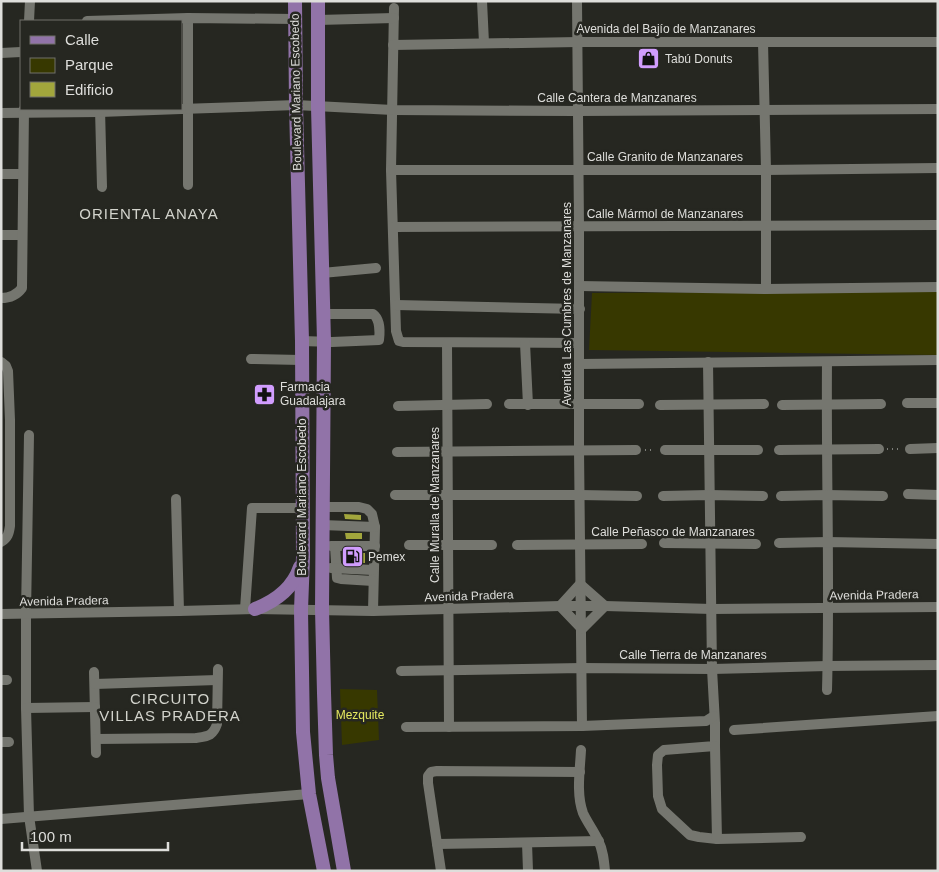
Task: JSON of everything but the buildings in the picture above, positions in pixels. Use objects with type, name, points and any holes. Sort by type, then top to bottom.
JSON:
[{"type":"main road","name":"Boulevard Mariano Escobedo","points":[[295,1],[302,341],[303,557],[301,610],[303,732],[309,794],[324,871]]},
{"type":"main road","name":"Boulevard Mariano Escobedo","points":[[318,1],[318,107],[324,341],[322,525],[329,546],[329,568],[322,609],[326,755],[344,871]]},
{"type":"main road","points":[[250,609],[272,601],[292,585],[298,574],[303,557]]},
{"type":"street","points":[[29,20],[30,1]]},
{"type":"street","points":[[482,1],[484,43]]},
{"type":"street","name":"Avenida Las Cumbres de Manzanares","points":[[577,1],[582,726]]},
{"type":"street","points":[[318,20],[394,13],[391,170],[396,331],[399,341],[580,343]]},
{"type":"street","points":[[188,18],[184,109],[188,184]]},
{"type":"street","points":[[131,20],[188,18],[295,19]]},
{"type":"street","name":"Avenida del Bajío de Manzanares","points":[[393,45],[578,42],[938,42]]},
{"type":"street","points":[[763,42],[766,110],[766,289]]},
{"type":"street","points":[[1,53],[20,52]]},
{"type":"street","name":"Calle Cantera de Manzanares","points":[[184,109],[296,105],[393,110],[938,109]]},
{"type":"street","points":[[100,110],[102,187]]},
{"type":"street","name":"Calle Cantera de Manzanares","points":[[1,113],[100,110]]},
{"type":"street","points":[[3,298],[18,294],[22,288],[21,235],[24,111]]},
{"type":"street","name":"Calle Granito de Manzanares","points":[[391,170],[938,168]]},
{"type":"street","points":[[1,174],[22,174]]},
{"type":"street","name":"Calle Mármol de Manzanares","points":[[392,227],[938,225]]},
{"type":"street","points":[[1,235],[21,235]]},
{"type":"street","points":[[322,272],[376,268]]},
{"type":"street","points":[[579,286],[766,289],[938,288]]},
{"type":"street","points":[[396,305],[580,308]]},
{"type":"street","points":[[302,341],[379,340],[378,319],[373,314],[323,314]]},
{"type":"street","name":"Calle Muralla de Manzanares","points":[[447,343],[449,727]]},
{"type":"street","points":[[525,343],[528,404]]},
{"type":"street","points":[[250,360],[301,360]]},
{"type":"street","points":[[580,364],[938,360]]},
{"type":"street","points":[[708,362],[712,669],[717,839]]},
{"type":"street","points":[[827,362],[827,690]]},
{"type":"street","points":[[4,364],[9,378],[10,526],[9,534],[4,541]]},
{"type":"street","points":[[907,403],[938,403]]},
{"type":"street","points":[[398,406],[487,404]]},
{"type":"street","points":[[509,404],[638,404]]},
{"type":"street","points":[[660,405],[764,404]]},
{"type":"street","points":[[782,405],[881,404]]},
{"type":"street","points":[[29,435],[26,708],[29,816],[37,871]]},
{"type":"street","points":[[910,449],[938,448]]},
{"type":"street","points":[[397,452],[636,450]]},
{"type":"street","points":[[665,450],[758,450]]},
{"type":"street","points":[[780,450],[879,450]]},
{"type":"street","points":[[908,494],[938,495]]},
{"type":"street","points":[[395,495],[637,496]]},
{"type":"street","points":[[663,496],[763,496]]},
{"type":"street","points":[[781,496],[882,496]]},
{"type":"street","points":[[176,499],[179,611]]},
{"type":"street","points":[[322,507],[359,507],[367,509],[372,514],[375,527],[373,611]]},
{"type":"street","points":[[250,609],[252,508],[303,508]]},
{"type":"street","points":[[322,525],[375,527]]},
{"type":"street","points":[[779,544],[828,542],[938,544]]},
{"type":"street","name":"Calle Peñasco de Manzanares","points":[[664,543],[756,544]]},
{"type":"street","name":"Calle Peñasco de Manzanares","points":[[518,545],[642,544]]},
{"type":"street","points":[[409,545],[492,545]]},
{"type":"street","points":[[329,546],[375,546]]},
{"type":"street","points":[[329,568],[373,575]]},
{"type":"street","points":[[580,584],[605,606],[582,629],[560,606],[580,584]]},
{"type":"street","name":"Avenida Pradera","points":[[1,614],[250,609],[373,611],[560,606],[712,608],[938,607]]},
{"type":"street","name":"Calle Tierra de Manzanares","points":[[400,671],[938,665]]},
{"type":"street","points":[[96,739],[196,738],[211,735],[217,724],[218,669]]},
{"type":"street","points":[[94,672],[96,753]]},
{"type":"street","points":[[95,684],[217,680]]},
{"type":"street","points":[[26,708],[95,707]]},
{"type":"street","points":[[734,730],[938,716]]},
{"type":"street","points":[[406,727],[582,726],[715,720]]},
{"type":"street","points":[[714,746],[664,750],[658,755],[658,796],[662,809],[690,835],[717,839],[801,837]]},
{"type":"street","points":[[582,750],[580,772],[581,803],[583,812],[599,841],[605,871]]},
{"type":"street","points":[[441,871],[428,783],[428,776],[431,772],[580,772]]},
{"type":"street","points":[[1,819],[309,794]]},
{"type":"street","points":[[437,844],[599,841]]},
{"type":"street","points":[[527,843],[528,871]]},
{"type":"path","points":[[879,450],[910,449]]},
{"type":"path","points":[[636,450],[665,450]]},
{"type":"green space","points":[[938,291],[938,355],[589,350],[592,293]]},
{"type":"green space","name":"Mezquite","points":[[340,689],[377,690],[379,740],[342,745]]},
{"type":"place","name":"Tabú Donuts","points":[[649,59]]},
{"type":"place","name":"Farmacia Guadalajara","points":[[264,394]]},
{"type":"place","name":"Pemex","points":[[352,557]]},
{"type":"district","name":"ORIENTAL ANAYA","points":[[149,214]]},
{"type":"district","name":"CIRCUITO VILLAS PRADERA","points":[[170,708]]}]
